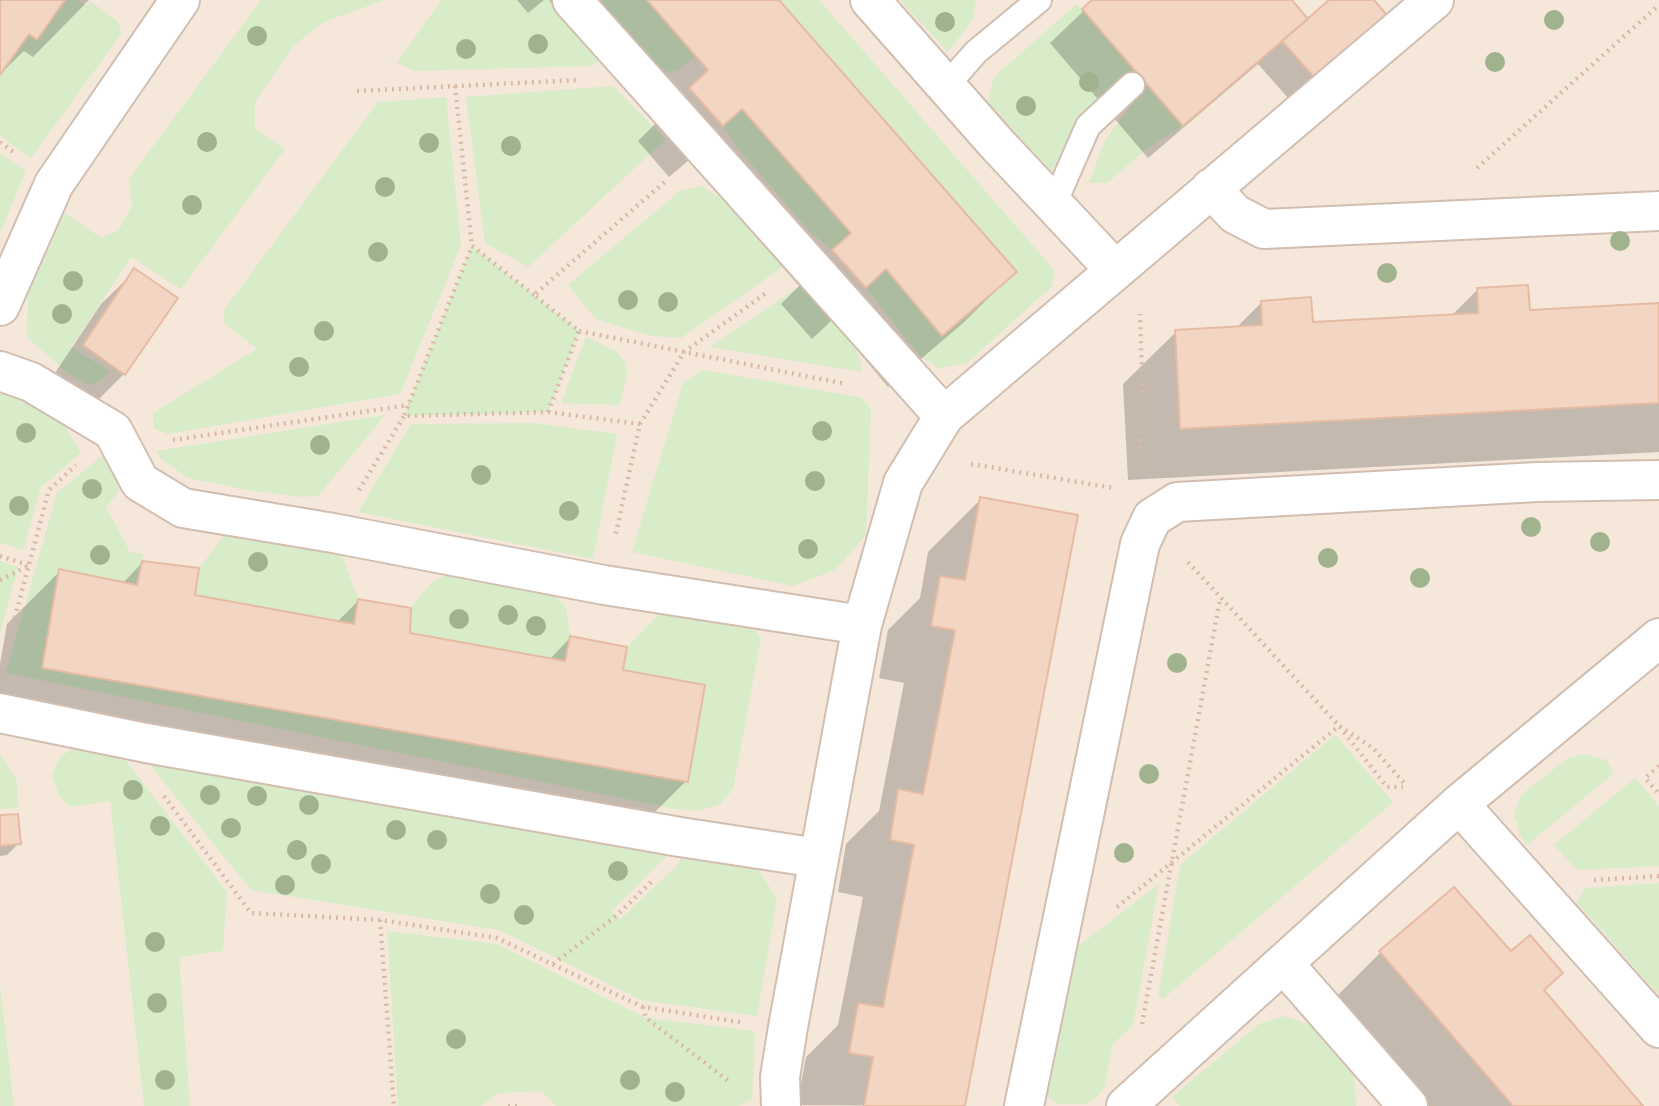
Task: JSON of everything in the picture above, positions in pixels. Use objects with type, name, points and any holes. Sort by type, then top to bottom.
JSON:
[{"type":"street","points":[[0,306],[54,184],[180,0]]},
{"type":"street","points":[[572,0],[806,264],[935,431]]},
{"type":"street","points":[[870,0],[1115,270]]},
{"type":"street","points":[[781,1106],[780,1077],[788,1027],[862,625],[903,483],[935,431],[1115,270],[1434,0]]},
{"type":"street","points":[[1211,188],[1235,215],[1264,229],[1659,211]]},
{"type":"street","points":[[0,371],[31,382],[116,437],[140,482],[183,508],[333,533],[604,585],[862,625]]},
{"type":"street","points":[[1024,1106],[1140,544],[1144,504],[1537,482],[1659,480]]},
{"type":"street","points":[[1127,1105],[1459,804],[1659,638]]},
{"type":"street","points":[[0,713],[146,743],[680,837],[818,858]]},
{"type":"street","points":[[1459,804],[1659,1028]]},
{"type":"street","points":[[1284,964],[1408,1106]]},
{"type":"lane","points":[[947,85],[976,52],[1039,0]]},
{"type":"lane","points":[[1054,204],[1088,126],[1132,85]]},
{"type":"path","points":[[1419,220],[1659,5]]},
{"type":"path","points":[[357,90],[641,78]]},
{"type":"path","points":[[333,533],[409,405],[472,246],[454,86]]},
{"type":"path","points":[[534,295],[705,148]]},
{"type":"path","points":[[472,246],[579,331],[848,384]]},
{"type":"path","points":[[604,585],[640,424],[684,352],[806,264]]},
{"type":"path","points":[[935,431],[954,461],[1144,504],[1142,324],[1138,306],[1115,270]]},
{"type":"path","points":[[548,412],[579,331]]},
{"type":"path","points":[[0,674],[49,490],[116,437],[166,440],[409,405]]},
{"type":"path","points":[[404,415],[548,412],[640,424]]},
{"type":"path","points":[[0,555],[29,565]]},
{"type":"path","points":[[0,580],[29,565]]},
{"type":"path","points":[[1127,1105],[1221,598],[1339,726],[1387,787],[1408,787],[1373,748],[1339,726]]},
{"type":"path","points":[[1054,955],[1171,866],[1339,726]]},
{"type":"path","points":[[146,743],[138,760],[251,913],[380,920],[497,938],[643,1007],[788,1027]]},
{"type":"path","points":[[1659,766],[1645,778],[1659,794]]},
{"type":"path","points":[[552,964],[616,916]]},
{"type":"path","points":[[380,920],[394,1106]]},
{"type":"path","points":[[643,1007],[646,1018],[731,1083]]},
{"type":"path","points":[[508,1106],[520,1106]]},
{"type":"shaded area","points":[[0,0],[1659,0],[1659,1106],[0,1106]]},
{"type":"green space","points":[[65,0],[78,0],[87,6],[90,1],[117,21],[122,33],[30,159],[0,135],[0,75],[29,34],[37,39]]},
{"type":"green space","points":[[261,0],[385,0],[324,22],[293,46],[255,102],[255,129],[285,149],[181,289],[131,257],[71,347],[110,371],[98,382],[88,385],[69,374],[27,337],[28,294],[65,213],[101,238],[119,230],[132,205],[129,179]]},
{"type":"green space","points":[[441,0],[551,0],[600,60],[592,66],[415,71],[397,63]]},
{"type":"green space","points":[[599,0],[647,0],[696,56],[677,71],[668,72],[653,63]]},
{"type":"green space","points":[[779,0],[819,0],[1055,271],[1051,287],[967,363],[938,368],[919,355],[866,288],[886,269],[942,336],[1017,272]]},
{"type":"green space","points":[[900,0],[976,0],[973,19],[948,52]]},
{"type":"green space","points":[[1077,4],[1139,75],[1091,116],[1051,171],[988,102],[994,77]]},
{"type":"green space","points":[[1147,84],[1183,126],[1149,147],[1107,183],[1089,183],[1105,140]]},
{"type":"green space","points":[[613,86],[666,139],[528,267],[485,243],[466,97]]},
{"type":"green space","points":[[446,97],[461,245],[400,394],[167,434],[154,428],[153,413],[257,349],[224,323],[224,310],[378,102]]},
{"type":"green space","points":[[742,109],[851,233],[832,250],[810,232],[737,147],[723,126]]},
{"type":"green space","points":[[0,153],[26,171],[0,233]]},
{"type":"green space","points":[[701,186],[755,219],[790,262],[681,338],[651,336],[596,319],[568,285],[680,191]]},
{"type":"green space","points":[[472,246],[579,331],[548,412],[404,416]]},
{"type":"green space","points":[[804,283],[855,345],[863,372],[710,347]]},
{"type":"green space","points":[[586,337],[616,351],[625,361],[627,375],[620,405],[561,403]]},
{"type":"green space","points":[[702,370],[860,397],[871,409],[866,535],[835,570],[793,586],[632,552],[683,383]]},
{"type":"green space","points":[[0,391],[51,403],[81,453],[41,487],[23,550],[0,543]]},
{"type":"green space","points":[[385,415],[318,496],[302,497],[248,490],[188,478],[161,459],[156,451]]},
{"type":"green space","points":[[534,423],[617,434],[593,559],[358,512],[411,424]]},
{"type":"green space","points":[[102,456],[121,469],[118,492],[106,507],[130,552],[143,554],[137,585],[59,569],[42,668],[687,782],[704,685],[623,670],[627,647],[660,613],[751,626],[761,638],[733,789],[720,804],[698,811],[675,809],[6,673],[57,493]]},
{"type":"green space","points":[[240,528],[341,553],[358,599],[354,624],[195,595],[199,568],[224,536]]},
{"type":"green space","points":[[0,561],[18,567],[0,634]]},
{"type":"green space","points":[[459,568],[550,588],[566,608],[570,636],[565,661],[410,633],[411,608],[432,582]]},
{"type":"green space","points":[[1335,735],[1393,802],[1163,999],[1158,996],[1180,865]]},
{"type":"green space","points":[[78,747],[126,761],[227,892],[223,951],[179,957],[190,1106],[144,1106],[110,801],[70,807],[59,795],[52,776],[60,756]]},
{"type":"green space","points":[[0,754],[17,781],[18,808],[0,809]]},
{"type":"green space","points":[[1584,754],[1606,760],[1614,773],[1527,845],[1521,837],[1514,815],[1521,795],[1568,758]]},
{"type":"green space","points":[[146,760],[671,852],[611,911],[620,919],[678,865],[682,854],[757,867],[777,899],[757,1016],[641,1000],[499,930],[251,890]]},
{"type":"green space","points":[[1635,778],[1659,806],[1659,866],[1577,870],[1554,845]]},
{"type":"green space","points":[[1659,883],[1659,995],[1577,903],[1585,888]]},
{"type":"green space","points":[[1159,884],[1133,1025],[1112,1045],[1105,1087],[1095,1099],[1085,1104],[1058,1104],[1050,1099],[1045,1090],[1073,950]]},
{"type":"green space","points":[[387,931],[497,944],[646,1018],[755,1031],[752,1099],[739,1106],[556,1106],[542,1091],[499,1093],[481,1106],[398,1106]]},
{"type":"green space","points":[[0,984],[14,1106],[0,1106]]},
{"type":"green space","points":[[1285,1016],[1310,1025],[1354,1076],[1356,1106],[1180,1106],[1172,1097],[1259,1024]]},
{"type":"building","points":[[0,0],[65,0],[37,40],[29,34],[0,75]]},
{"type":"building","points":[[647,0],[779,0],[1017,272],[942,336],[886,269],[866,288],[832,250],[851,233],[742,109],[723,126],[689,88],[708,70]]},
{"type":"building","points":[[1092,0],[1292,0],[1308,19],[1183,126],[1082,9]]},
{"type":"building","points":[[1329,0],[1374,0],[1387,15],[1314,77],[1282,41]]},
{"type":"building","points":[[134,268],[178,298],[125,375],[83,345]]},
{"type":"building","points":[[1528,285],[1530,310],[1659,303],[1659,403],[1180,429],[1175,330],[1262,325],[1261,301],[1311,297],[1313,322],[1478,313],[1477,288]]},
{"type":"building","points":[[980,497],[1078,515],[965,1106],[864,1106],[873,1057],[849,1053],[858,1003],[883,1007],[914,845],[890,840],[898,789],[923,794],[955,630],[931,626],[940,576],[965,580]]},
{"type":"building","points":[[142,561],[199,568],[195,595],[354,624],[358,599],[411,608],[410,633],[565,661],[570,636],[627,647],[623,670],[705,685],[688,782],[42,668],[59,569],[137,585]]},
{"type":"building","points":[[18,814],[21,844],[0,846],[0,815]]},
{"type":"building","points":[[1454,887],[1511,951],[1530,935],[1563,973],[1544,990],[1643,1106],[1513,1106],[1379,951]]}]
